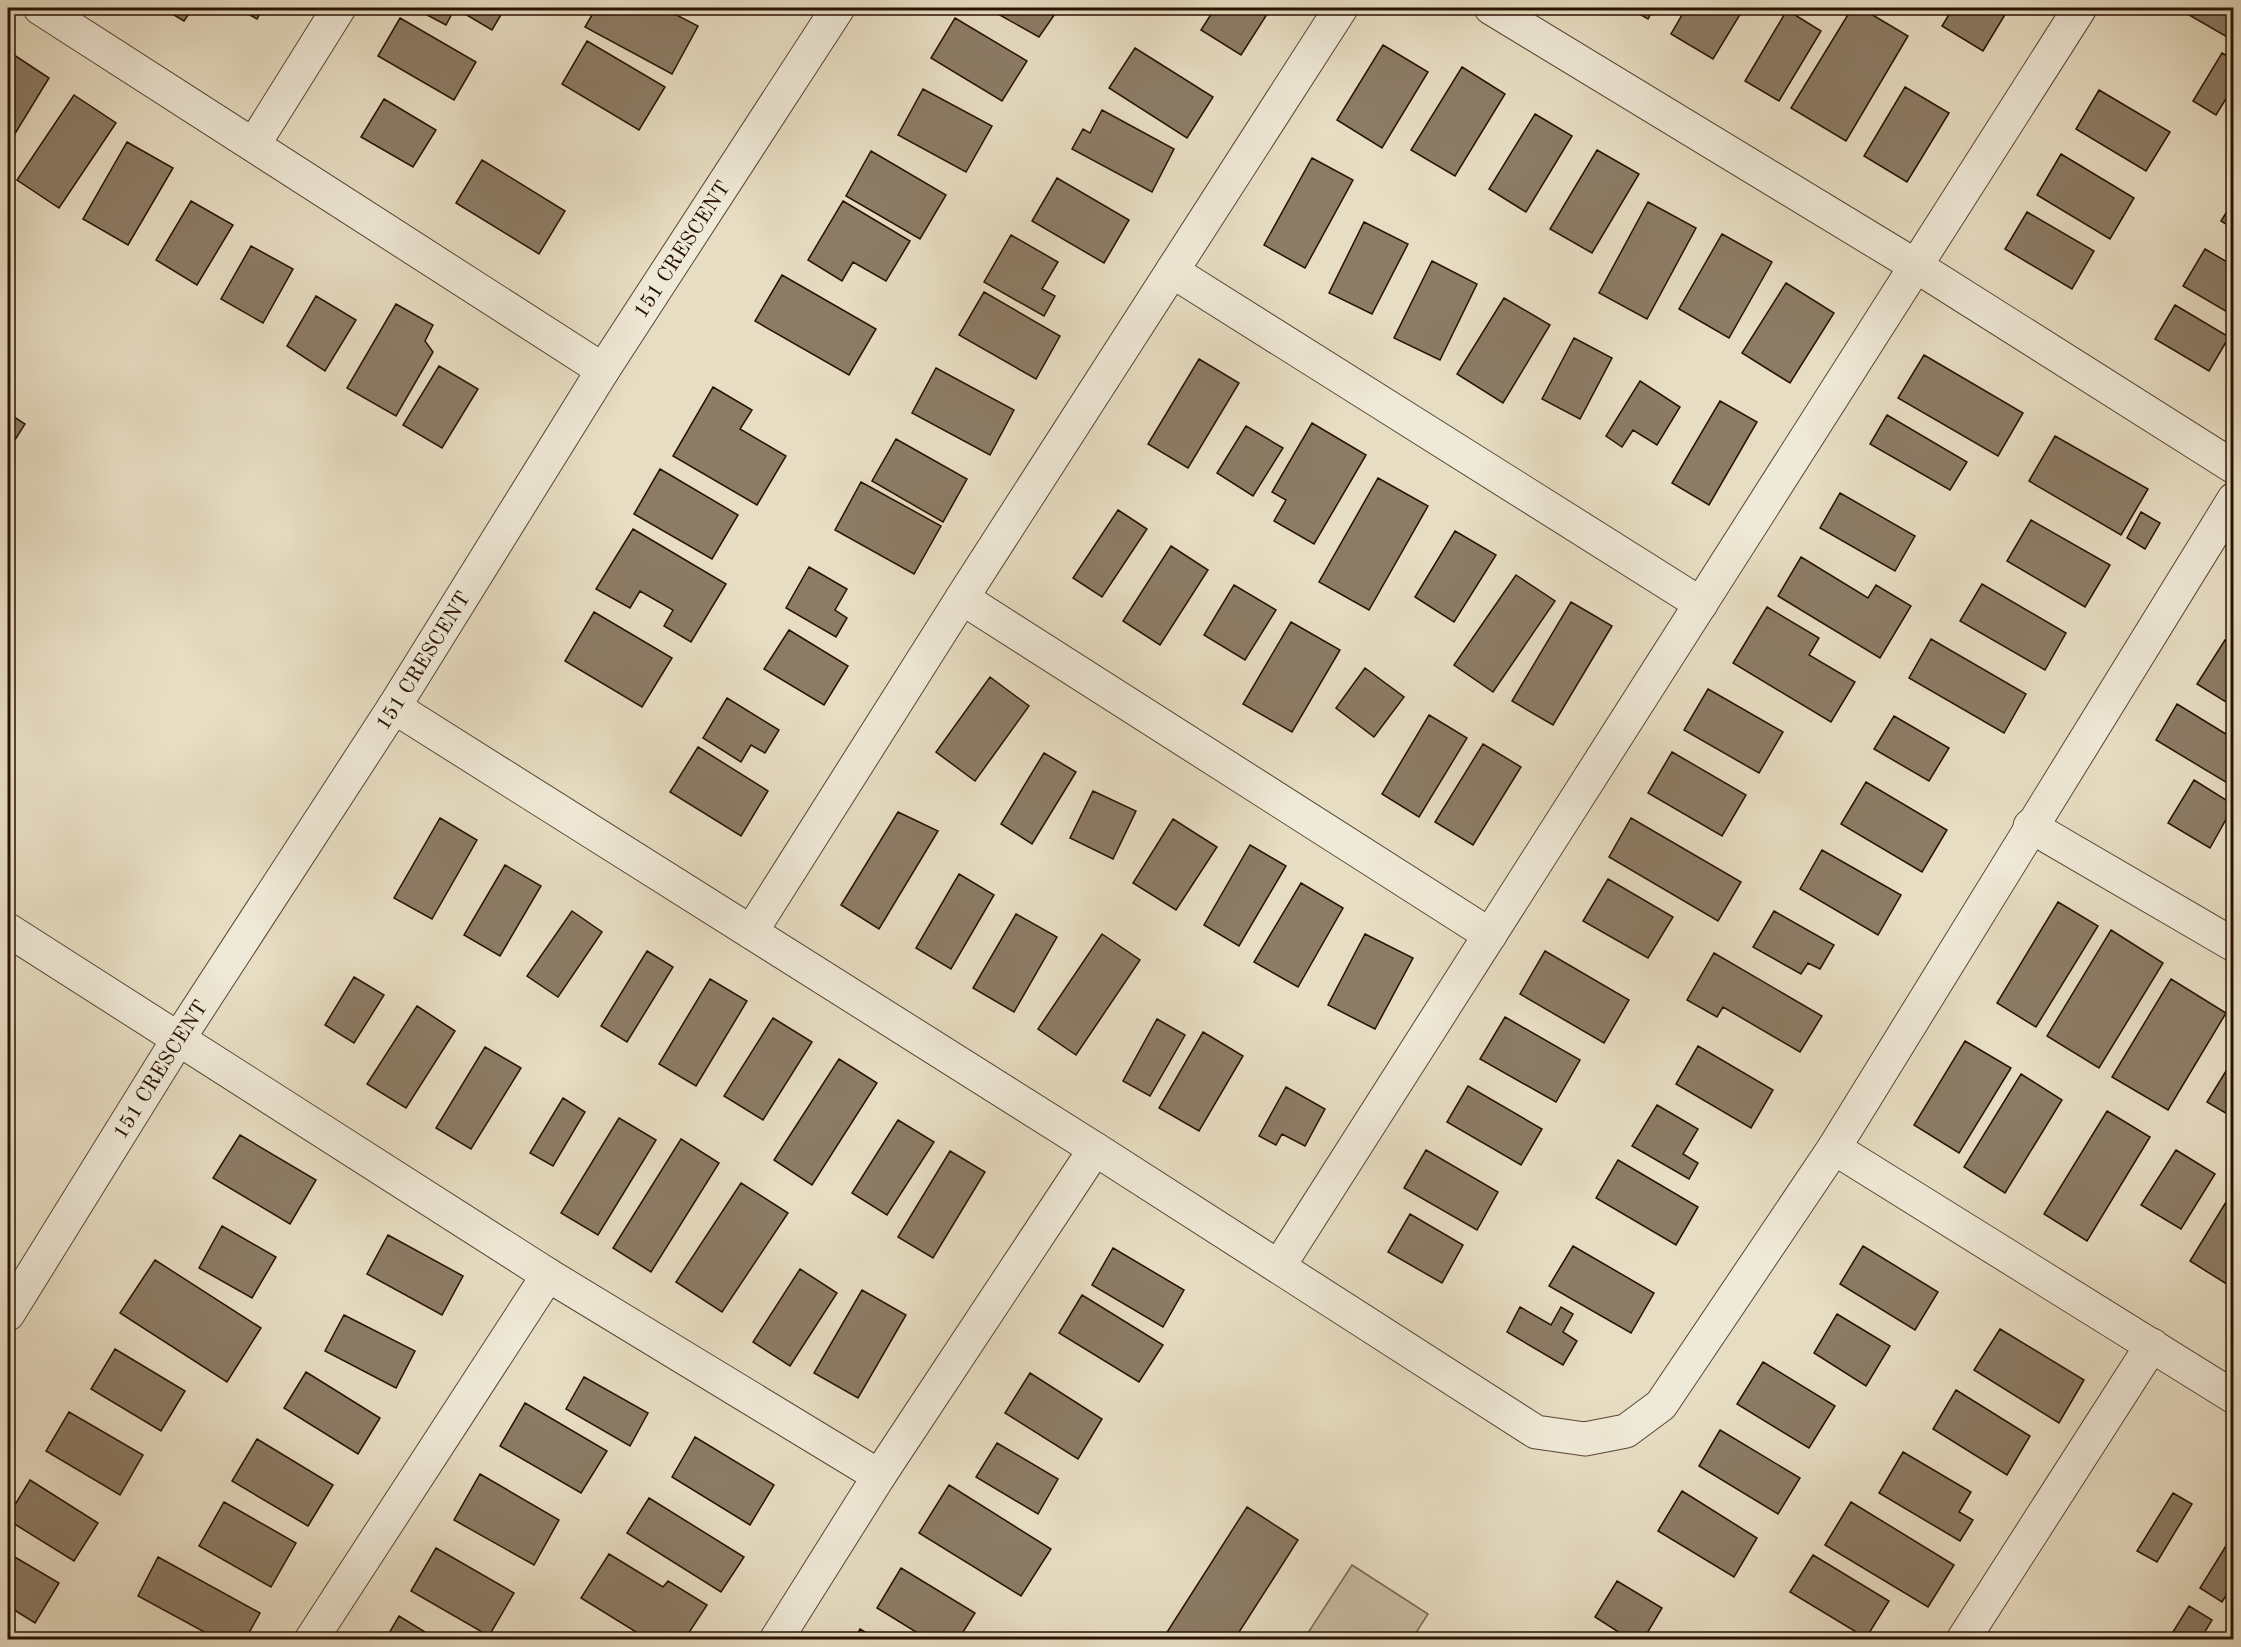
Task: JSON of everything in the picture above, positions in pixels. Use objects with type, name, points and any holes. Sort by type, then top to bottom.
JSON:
[{"type":"street","points":[[40,8],[603,370]]},
{"type":"street","points":[[254,144],[339,8]]},
{"type":"street","name":"151 CRESCENT","points":[[8,1314],[179,1038],[394,707],[603,370],[838,8]]},
{"type":"street","points":[[751,932],[962,598],[1341,8]]},
{"type":"street","points":[[1491,8],[1916,266],[2234,467]]},
{"type":"street","points":[[1279,1266],[2080,8]]},
{"type":"street","points":[[1172,271],[1701,604]]},
{"type":"street","points":[[394,707],[1095,1149],[1536,1432],[1585,1440],[1626,1431],[1661,1405],[1834,1148],[2030,826],[2234,499]]},
{"type":"street","points":[[962,598],[1490,935]]},
{"type":"street","points":[[2030,826],[2234,945]]},
{"type":"street","points":[[8,930],[548,1275],[879,1476]]},
{"type":"street","points":[[1834,1148],[2234,1397]]},
{"type":"street","points":[[776,1640],[879,1476],[1095,1149]]},
{"type":"street","points":[[311,1640],[548,1275]]},
{"type":"street","points":[[1963,1640],[2152,1344]]},
{"type":"shaded area","points":[[1352,1565],[1428,1614],[1412,1639],[1304,1639]]},
{"type":"building","points":[[162,8],[193,8],[184,21]]},
{"type":"building","points":[[237,8],[263,8],[257,19]]},
{"type":"building","points":[[414,8],[455,8],[446,25]]},
{"type":"building","points":[[455,8],[505,8],[492,30]]},
{"type":"building","points":[[596,8],[663,8],[698,26],[672,74],[585,27]]},
{"type":"building","points":[[990,8],[1059,8],[1039,37]]},
{"type":"building","points":[[1215,8],[1271,8],[1241,55],[1201,30]]},
{"type":"building","points":[[1629,8],[1654,8],[1648,19]]},
{"type":"building","points":[[1686,8],[1744,8],[1713,59],[1671,34]]},
{"type":"building","points":[[1852,8],[1861,8],[1908,36],[1846,141],[1791,108]]},
{"type":"building","points":[[1953,8],[2009,8],[1983,51],[1942,26]]},
{"type":"building","points":[[2177,8],[2234,8],[2234,41]]},
{"type":"building","points":[[1787,10],[1821,31],[1779,101],[1745,81]]},
{"type":"building","points":[[400,18],[476,62],[454,100],[378,56]]},
{"type":"building","points":[[955,18],[1027,61],[1002,101],[931,58]]},
{"type":"building","points":[[587,41],[665,87],[639,130],[562,84]]},
{"type":"building","points":[[1383,45],[1428,72],[1382,148],[1337,120]]},
{"type":"building","points":[[1135,48],[1213,97],[1187,138],[1109,88]]},
{"type":"building","points":[[8,51],[49,78],[8,145]]},
{"type":"building","points":[[2222,53],[2234,60],[2234,86],[2216,115],[2193,101]]},
{"type":"building","points":[[1462,67],[1505,94],[1455,176],[1411,150]]},
{"type":"building","points":[[1905,87],[1949,113],[1907,182],[1864,156]]},
{"type":"building","points":[[923,89],[992,126],[966,172],[898,135]]},
{"type":"building","points":[[2099,90],[2170,132],[2146,171],[2076,129]]},
{"type":"building","points":[[74,95],[116,123],[59,208],[17,180]]},
{"type":"building","points":[[384,99],[436,130],[413,167],[361,137]]},
{"type":"building","points":[[1102,110],[1174,149],[1152,192],[1072,149],[1083,129],[1090,133]]},
{"type":"building","points":[[1535,114],[1572,136],[1526,212],[1489,189]]},
{"type":"building","points":[[127,142],[173,168],[128,245],[83,219]]},
{"type":"building","points":[[1597,150],[1639,174],[1592,253],[1550,229]]},
{"type":"building","points":[[871,151],[946,195],[920,239],[846,196]]},
{"type":"building","points":[[2061,154],[2134,198],[2110,239],[2037,195]]},
{"type":"building","points":[[1312,158],[1353,180],[1305,268],[1264,245]]},
{"type":"building","points":[[482,160],[565,211],[539,254],[456,203]]},
{"type":"building","points":[[1057,178],[1129,220],[1104,263],[1032,221]]},
{"type":"building","points":[[2234,200],[2234,229],[2221,221]]},
{"type":"building","points":[[191,201],[233,225],[197,285],[156,260]]},
{"type":"building","points":[[843,201],[910,241],[886,281],[853,262],[842,281],[808,260]]},
{"type":"building","points":[[1648,202],[1696,228],[1647,319],[1599,293]]},
{"type":"building","points":[[2027,212],[2094,251],[2072,289],[2005,249]]},
{"type":"building","points":[[1364,222],[1408,244],[1372,314],[1329,293]]},
{"type":"building","points":[[1722,234],[1772,262],[1729,338],[1679,309]]},
{"type":"building","points":[[1011,235],[1058,262],[1042,289],[1055,296],[1044,316],[984,282]]},
{"type":"building","points":[[251,246],[293,269],[263,323],[221,299]]},
{"type":"building","points":[[2205,249],[2234,266],[2234,316],[2183,286]]},
{"type":"building","points":[[1432,261],[1477,284],[1440,360],[1394,338]]},
{"type":"building","points":[[782,275],[876,329],[849,375],[755,321]]},
{"type":"building","points":[[1786,283],[1834,313],[1790,383],[1742,353]]},
{"type":"building","points":[[984,292],[1060,336],[1036,379],[959,335]]},
{"type":"building","points":[[316,296],[356,320],[325,371],[287,346]]},
{"type":"building","points":[[1504,298],[1550,325],[1503,403],[1457,374]]},
{"type":"building","points":[[396,304],[433,325],[425,341],[433,352],[396,416],[347,388]]},
{"type":"building","points":[[2175,305],[2229,337],[2209,371],[2155,339]]},
{"type":"building","points":[[1574,338],[1612,358],[1580,419],[1542,399]]},
{"type":"building","points":[[1924,355],[2023,413],[1998,456],[1898,398]]},
{"type":"building","points":[[1199,359],[1239,383],[1188,468],[1148,444]]},
{"type":"building","points":[[439,366],[478,389],[442,448],[403,425]]},
{"type":"building","points":[[936,368],[1014,410],[990,455],[912,413]]},
{"type":"building","points":[[1640,381],[1680,407],[1657,445],[1633,430],[1622,447],[1606,436]]},
{"type":"building","points":[[713,387],[752,410],[740,429],[786,456],[757,505],[673,456]]},
{"type":"building","points":[[1720,401],[1757,422],[1709,505],[1672,483]]},
{"type":"building","points":[[8,413],[25,424],[8,451]]},
{"type":"building","points":[[1887,415],[1967,462],[1950,490],[1870,444]]},
{"type":"building","points":[[1312,423],[1366,455],[1314,544],[1274,521],[1286,500],[1272,492]]},
{"type":"building","points":[[1246,426],[1283,448],[1253,496],[1217,473]]},
{"type":"building","points":[[2055,436],[2148,489],[2121,535],[2029,481]]},
{"type":"building","points":[[896,439],[967,479],[943,522],[872,481]]},
{"type":"building","points":[[660,469],[738,515],[712,559],[634,514]]},
{"type":"building","points":[[1378,478],[1428,506],[1369,610],[1319,582]]},
{"type":"building","points":[[861,482],[941,526],[914,574],[835,530]]},
{"type":"building","points":[[1840,493],[1915,536],[1895,571],[1820,528]]},
{"type":"building","points":[[1118,510],[1147,529],[1102,597],[1073,578]]},
{"type":"building","points":[[2141,512],[2160,523],[2145,549],[2127,538]]},
{"type":"building","points":[[2031,520],[2110,565],[2085,607],[2007,561]]},
{"type":"building","points":[[633,529],[726,584],[691,642],[664,626],[673,610],[640,591],[630,608],[596,589]]},
{"type":"building","points":[[1455,531],[1496,555],[1454,622],[1415,597]]},
{"type":"building","points":[[1171,546],[1208,570],[1160,645],[1123,621]]},
{"type":"building","points":[[1801,557],[1868,598],[1876,585],[1911,606],[1880,658],[1778,596]]},
{"type":"building","points":[[809,567],[847,589],[835,610],[847,618],[836,637],[786,608]]},
{"type":"building","points":[[1516,575],[1555,601],[1493,692],[1454,665]]},
{"type":"building","points":[[1982,584],[2066,633],[2045,670],[1960,621]]},
{"type":"building","points":[[1234,585],[1276,610],[1245,660],[1204,635]]},
{"type":"building","points":[[1571,602],[1612,626],[1553,725],[1512,701]]},
{"type":"building","points":[[1767,607],[1819,638],[1809,655],[1855,682],[1831,722],[1733,663]]},
{"type":"building","points":[[594,612],[672,658],[642,707],[565,661]]},
{"type":"building","points":[[1291,622],[1340,650],[1292,732],[1243,704]]},
{"type":"building","points":[[789,630],[848,666],[824,705],[764,669]]},
{"type":"building","points":[[1931,639],[2026,694],[2004,733],[1909,678]]},
{"type":"building","points":[[2225,640],[2234,645],[2234,707],[2197,684]]},
{"type":"building","points":[[1365,668],[1404,697],[1374,737],[1336,708]]},
{"type":"building","points":[[990,677],[1029,706],[975,781],[936,752]]},
{"type":"building","points":[[1708,689],[1783,732],[1759,773],[1684,730]]},
{"type":"building","points":[[727,698],[779,730],[765,753],[751,745],[741,762],[703,738]]},
{"type":"building","points":[[2177,704],[2234,739],[2234,787],[2156,740]]},
{"type":"building","points":[[1429,715],[1467,738],[1419,817],[1382,794]]},
{"type":"building","points":[[1894,716],[1949,748],[1929,781],[1874,749]]},
{"type":"building","points":[[1483,744],[1521,767],[1473,845],[1435,822]]},
{"type":"building","points":[[698,747],[768,791],[741,836],[670,792]]},
{"type":"building","points":[[1672,752],[1746,795],[1722,836],[1648,793]]},
{"type":"building","points":[[1044,753],[1076,772],[1032,844],[1001,824]]},
{"type":"building","points":[[2194,780],[2234,805],[2210,848],[2168,823]]},
{"type":"building","points":[[1866,782],[1947,830],[1922,872],[1841,824]]},
{"type":"building","points":[[1093,791],[1136,811],[1113,859],[1070,838]]},
{"type":"building","points":[[898,812],[938,831],[879,929],[841,905]]},
{"type":"building","points":[[440,818],[477,840],[432,919],[394,898]]},
{"type":"building","points":[[1631,818],[1741,882],[1718,921],[1609,857]]},
{"type":"building","points":[[1173,819],[1217,847],[1176,910],[1133,883]]},
{"type":"building","points":[[1250,845],[1286,866],[1239,946],[1204,925]]},
{"type":"building","points":[[1822,850],[1901,895],[1878,935],[1800,889]]},
{"type":"building","points":[[505,865],[541,886],[500,956],[464,935]]},
{"type":"building","points":[[959,874],[994,895],[951,969],[916,948]]},
{"type":"building","points":[[1608,879],[1673,917],[1648,958],[1583,921]]},
{"type":"building","points":[[1301,883],[1343,908],[1298,987],[1254,962]]},
{"type":"building","points":[[2058,902],[2098,926],[2036,1027],[1997,1003]]},
{"type":"building","points":[[572,911],[602,932],[558,997],[527,976]]},
{"type":"building","points":[[1774,911],[1834,945],[1820,969],[1808,963],[1801,974],[1753,947]]},
{"type":"building","points":[[1016,914],[1057,937],[1014,1012],[973,988]]},
{"type":"building","points":[[2111,930],[2163,963],[2099,1068],[2047,1036]]},
{"type":"building","points":[[1102,934],[1140,960],[1076,1055],[1038,1029]]},
{"type":"building","points":[[1365,934],[1413,958],[1375,1029],[1328,1005]]},
{"type":"building","points":[[647,951],[673,967],[627,1042],[601,1026]]},
{"type":"building","points":[[1545,951],[1629,1000],[1604,1043],[1520,994]]},
{"type":"building","points":[[1714,953],[1822,1016],[1800,1052],[1723,1007],[1717,1017],[1687,1000]]},
{"type":"building","points":[[354,977],[384,995],[354,1043],[325,1025]]},
{"type":"building","points":[[710,979],[747,1001],[696,1086],[659,1064]]},
{"type":"building","points":[[2171,979],[2226,1013],[2168,1110],[2112,1077]]},
{"type":"building","points":[[417,1006],[455,1031],[406,1108],[367,1084]]},
{"type":"building","points":[[1505,1017],[1580,1060],[1556,1102],[1480,1059]]},
{"type":"building","points":[[773,1018],[812,1042],[763,1120],[724,1096]]},
{"type":"building","points":[[1157,1019],[1185,1035],[1150,1096],[1123,1081]]},
{"type":"building","points":[[1203,1032],[1243,1056],[1199,1131],[1159,1108]]},
{"type":"building","points":[[1965,1041],[2011,1068],[1959,1153],[1914,1125]]},
{"type":"building","points":[[1698,1046],[1773,1090],[1751,1128],[1676,1084]]},
{"type":"building","points":[[485,1047],[521,1068],[471,1149],[436,1128]]},
{"type":"building","points":[[2234,1058],[2234,1118],[2207,1102]]},
{"type":"building","points":[[839,1059],[877,1083],[812,1185],[774,1160]]},
{"type":"building","points":[[2021,1074],[2062,1100],[2005,1193],[1964,1167]]},
{"type":"building","points":[[1468,1086],[1542,1129],[1521,1165],[1447,1122]]},
{"type":"building","points":[[1286,1087],[1325,1109],[1305,1146],[1282,1134],[1276,1145],[1259,1136]]},
{"type":"building","points":[[563,1098],[585,1112],[553,1166],[530,1153]]},
{"type":"building","points":[[1657,1105],[1698,1129],[1683,1154],[1698,1163],[1689,1179],[1632,1146]]},
{"type":"building","points":[[2107,1111],[2150,1137],[2087,1241],[2044,1214]]},
{"type":"building","points":[[619,1118],[656,1140],[598,1235],[561,1213]]},
{"type":"building","points":[[898,1120],[934,1142],[887,1215],[852,1193]]},
{"type":"building","points":[[240,1135],[316,1180],[290,1224],[213,1178]]},
{"type":"building","points":[[681,1139],[719,1163],[651,1272],[613,1248]]},
{"type":"building","points":[[1426,1150],[1498,1192],[1477,1230],[1404,1188]]},
{"type":"building","points":[[2176,1150],[2215,1174],[2181,1229],[2141,1205]]},
{"type":"building","points":[[950,1151],[985,1172],[933,1258],[898,1237]]},
{"type":"building","points":[[1618,1160],[1698,1207],[1676,1245],[1596,1198]]},
{"type":"building","points":[[741,1183],[788,1213],[722,1312],[676,1282]]},
{"type":"building","points":[[2234,1189],[2234,1287],[2233,1288],[2190,1261]]},
{"type":"building","points":[[1410,1214],[1463,1245],[1442,1283],[1388,1252]]},
{"type":"building","points":[[222,1226],[276,1257],[252,1298],[199,1268]]},
{"type":"building","points":[[388,1235],[463,1276],[442,1315],[367,1274]]},
{"type":"building","points":[[1573,1246],[1654,1293],[1631,1333],[1549,1286]]},
{"type":"building","points":[[1863,1246],[1938,1292],[1915,1330],[1840,1284]]},
{"type":"building","points":[[1113,1248],[1184,1290],[1163,1327],[1092,1285]]},
{"type":"building","points":[[155,1260],[261,1328],[227,1382],[120,1313]]},
{"type":"building","points":[[800,1269],[837,1293],[790,1366],[753,1342]]},
{"type":"building","points":[[862,1290],[906,1315],[858,1398],[814,1373]]},
{"type":"building","points":[[1082,1295],[1163,1345],[1139,1382],[1059,1333]]},
{"type":"building","points":[[1520,1307],[1551,1325],[1561,1307],[1573,1314],[1563,1332],[1577,1341],[1563,1365],[1507,1332]]},
{"type":"building","points":[[1837,1314],[1890,1346],[1866,1386],[1814,1353]]},
{"type":"building","points":[[344,1315],[415,1351],[396,1388],[325,1351]]},
{"type":"building","points":[[2000,1329],[2084,1380],[2059,1423],[1974,1370]]},
{"type":"building","points":[[115,1349],[185,1391],[161,1431],[91,1389]]},
{"type":"building","points":[[1763,1362],[1835,1406],[1809,1448],[1737,1404]]},
{"type":"building","points":[[306,1372],[380,1418],[358,1454],[284,1408]]},
{"type":"building","points":[[1030,1373],[1102,1419],[1078,1459],[1005,1413]]},
{"type":"building","points":[[584,1377],[648,1413],[630,1446],[566,1409]]},
{"type":"building","points":[[1956,1390],[2030,1436],[2007,1475],[1933,1429]]},
{"type":"building","points":[[525,1403],[607,1451],[581,1493],[500,1446]]},
{"type":"building","points":[[69,1412],[143,1455],[120,1495],[46,1451]]},
{"type":"building","points":[[1720,1430],[1800,1478],[1778,1514],[1699,1466]]},
{"type":"building","points":[[695,1437],[774,1485],[750,1525],[672,1477]]},
{"type":"building","points":[[257,1439],[333,1485],[308,1526],[232,1481]]},
{"type":"building","points":[[997,1443],[1058,1479],[1038,1514],[976,1477]]},
{"type":"building","points":[[1903,1452],[1971,1492],[1959,1512],[1973,1520],[1960,1541],[1879,1493]]},
{"type":"building","points":[[480,1474],[559,1520],[534,1565],[454,1520]]},
{"type":"building","points":[[30,1480],[98,1523],[74,1561],[8,1520],[8,1516]]},
{"type":"building","points":[[949,1485],[1051,1549],[1021,1596],[919,1533]]},
{"type":"building","points":[[1682,1491],[1757,1538],[1734,1577],[1658,1531]]},
{"type":"building","points":[[2173,1493],[2192,1504],[2157,1562],[2137,1551]]},
{"type":"building","points":[[649,1498],[744,1557],[721,1592],[627,1533]]},
{"type":"building","points":[[224,1502],[296,1543],[271,1587],[199,1546]]},
{"type":"building","points":[[1851,1502],[1954,1565],[1928,1607],[1825,1545]]},
{"type":"building","points":[[1247,1507],[1298,1540],[1234,1640],[1162,1640]]},
{"type":"building","points":[[2234,1533],[2234,1583],[2222,1602],[2200,1588]]},
{"type":"building","points":[[436,1548],[514,1593],[489,1636],[411,1591]]},
{"type":"building","points":[[8,1553],[59,1583],[35,1623],[8,1606]]},
{"type":"building","points":[[609,1554],[663,1587],[668,1581],[707,1605],[688,1634],[695,1640],[649,1640],[581,1598]]},
{"type":"building","points":[[1813,1555],[1889,1601],[1866,1638],[1790,1592]]},
{"type":"building","points":[[158,1557],[260,1613],[245,1640],[219,1640],[138,1596]]},
{"type":"building","points":[[901,1568],[975,1613],[958,1640],[929,1640],[877,1608]]},
{"type":"building","points":[[1617,1581],[1662,1608],[1643,1640],[1631,1640],[1595,1617]]},
{"type":"building","points":[[2189,1606],[2212,1620],[2200,1640],[2168,1640]]},
{"type":"building","points":[[399,1616],[438,1640],[385,1640]]},
{"type":"building","points":[[860,1629],[878,1640],[854,1640]]}]
